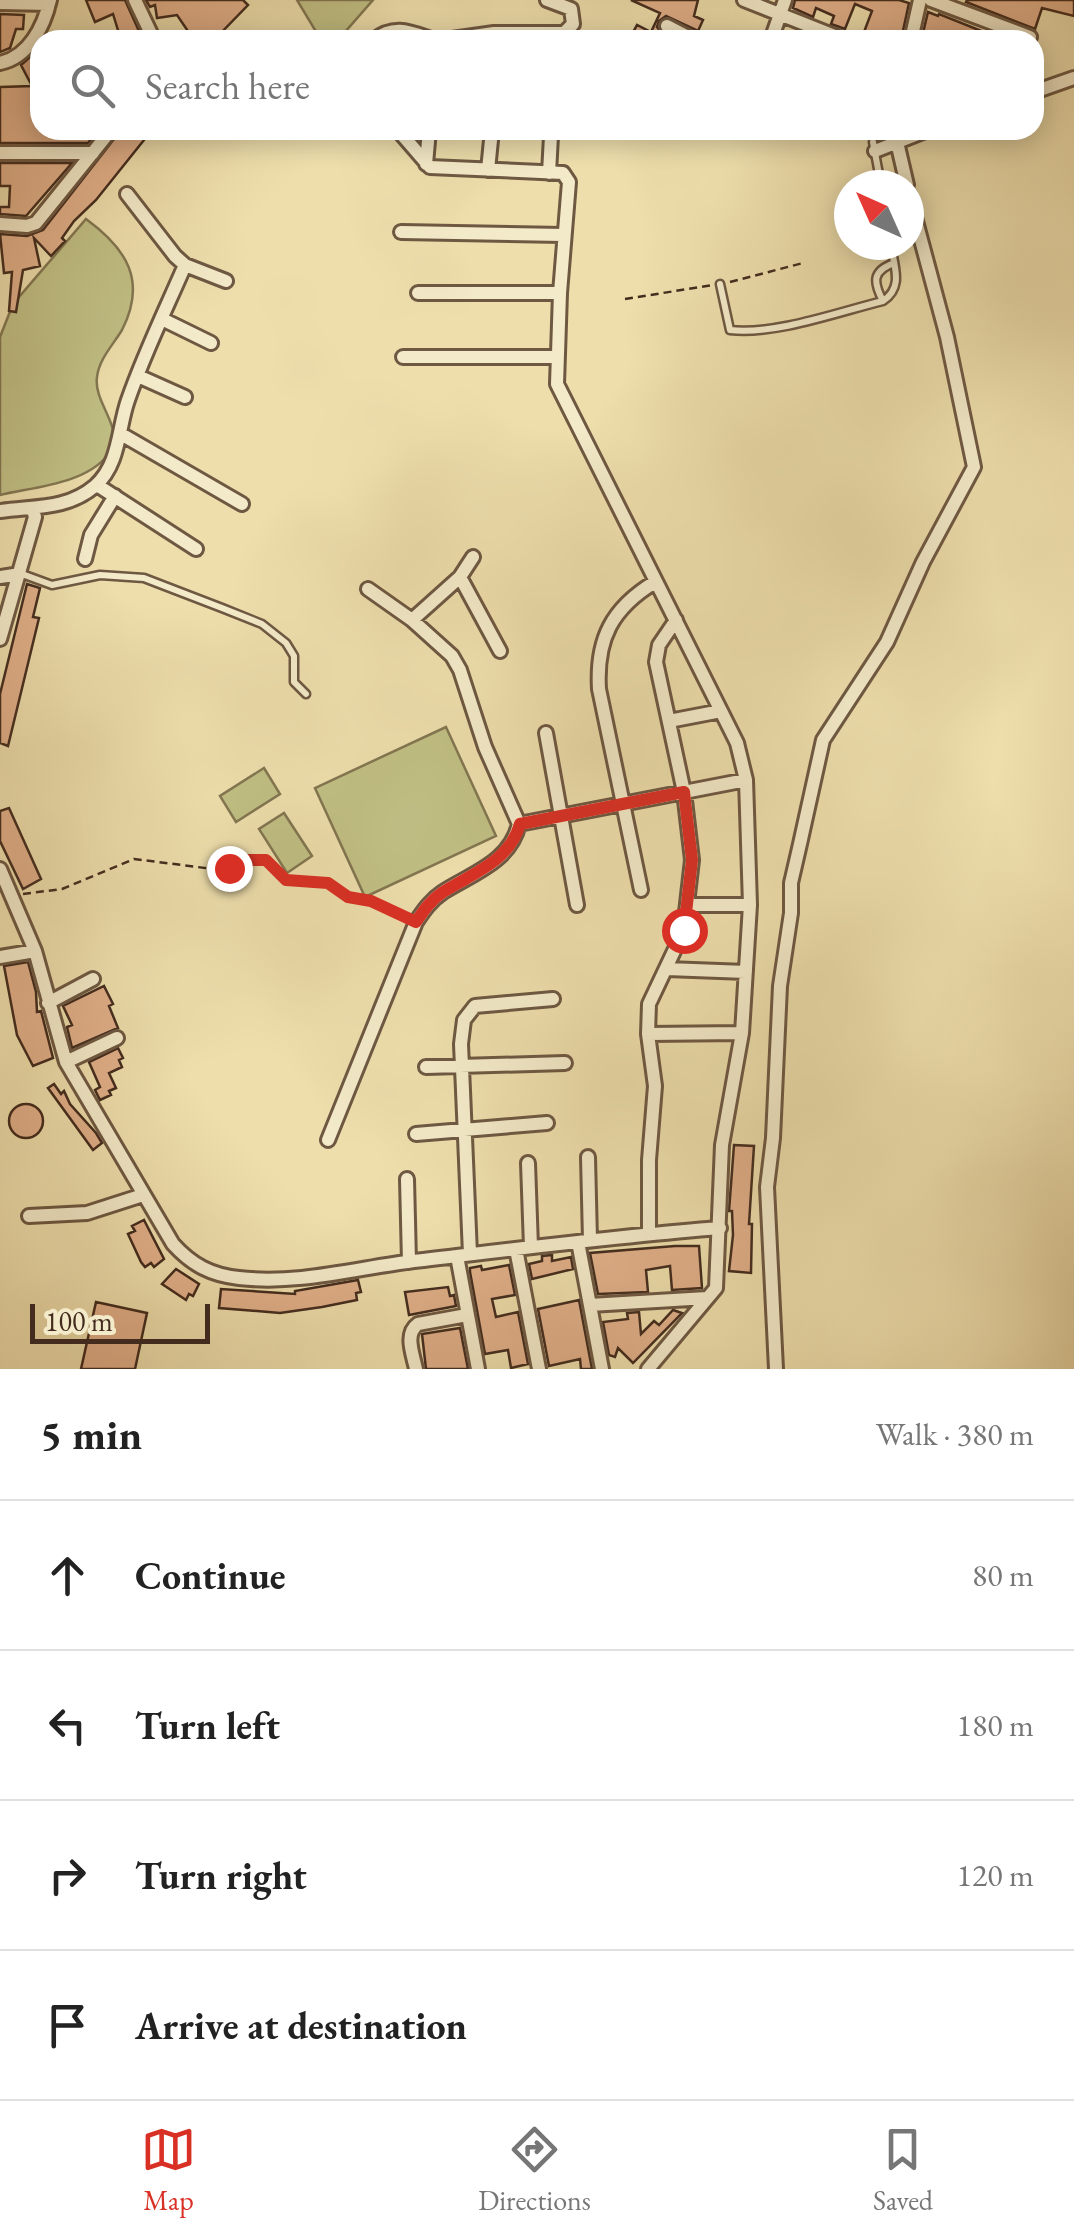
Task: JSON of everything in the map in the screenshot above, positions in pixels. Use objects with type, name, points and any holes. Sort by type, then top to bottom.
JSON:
[{"type":"street","points":[[135,0],[149,30]]},
{"type":"street","points":[[546,0],[571,9],[573,24],[567,30]]},
{"type":"street","points":[[744,0],[818,30]]},
{"type":"street","points":[[774,30],[784,0]]},
{"type":"street","points":[[913,30],[920,0]]},
{"type":"street","points":[[931,0],[1009,30]]},
{"type":"street","points":[[0,3],[50,2],[40,30]]},
{"type":"street","points":[[666,26],[674,30]]},
{"type":"street","points":[[0,62],[11,60],[30,42]]},
{"type":"street","points":[[1044,88],[1074,78]]},
{"type":"street","points":[[0,224],[36,223],[103,140]]},
{"type":"street","points":[[406,140],[426,164],[563,174],[569,182],[560,293],[559,390],[721,710],[736,743],[746,780],[750,905],[742,1033],[723,1131],[716,1288],[648,1369]]},
{"type":"street","points":[[426,164],[428,140]]},
{"type":"street","points":[[488,170],[491,140]]},
{"type":"street","points":[[549,173],[551,140]]},
{"type":"street","points":[[874,146],[893,140]]},
{"type":"street","points":[[905,140],[906,170]]},
{"type":"street","points":[[0,153],[93,153]]},
{"type":"street","points":[[127,194],[174,256],[226,281]]},
{"type":"street","points":[[401,232],[564,235]]},
{"type":"street","points":[[776,1369],[767,1188],[780,986],[795,864],[824,740],[887,642],[922,562],[974,467],[947,337],[924,251]]},
{"type":"street","points":[[0,510],[33,510],[66,502],[96,485],[113,458],[122,434],[126,404],[186,264]]},
{"type":"street","points":[[418,293],[560,293]]},
{"type":"street","points":[[162,319],[211,342]]},
{"type":"street","points":[[403,357],[557,357]]},
{"type":"street","points":[[138,376],[185,397]]},
{"type":"street","points":[[122,434],[242,504]]},
{"type":"street","points":[[96,485],[196,548]]},
{"type":"street","points":[[85,559],[91,535],[115,496]]},
{"type":"street","points":[[0,639],[35,517],[33,510]]},
{"type":"street","points":[[412,620],[460,576],[473,557]]},
{"type":"street","points":[[0,576],[20,574]]},
{"type":"street","points":[[460,576],[500,651]]},
{"type":"street","points":[[641,890],[598,664],[602,641],[616,616],[637,593],[655,582]]},
{"type":"street","points":[[328,1140],[416,922],[428,904],[443,892],[478,874],[501,855],[520,824],[485,748],[460,670],[445,648],[368,590]]},
{"type":"street","points":[[650,1233],[649,1160],[655,1086],[648,1004],[684,930],[692,860],[684,792],[656,662],[659,645],[676,620]]},
{"type":"street","points":[[670,721],[721,710]]},
{"type":"street","points":[[546,733],[578,905]]},
{"type":"street","points":[[520,824],[746,780]]},
{"type":"street","points":[[0,869],[35,951],[66,1062],[173,1244],[187,1260],[206,1271],[238,1278],[286,1278],[650,1233],[720,1228]]},
{"type":"street","points":[[688,906],[750,905]]},
{"type":"street","points":[[0,956],[35,951]]},
{"type":"street","points":[[667,969],[746,972]]},
{"type":"street","points":[[48,1003],[92,979]]},
{"type":"street","points":[[478,1369],[467,1314],[464,1255],[464,1020],[476,1006],[553,999]]},
{"type":"street","points":[[648,1034],[742,1033]]},
{"type":"street","points":[[66,1062],[117,1038]]},
{"type":"street","points":[[426,1067],[565,1063]]},
{"type":"street","points":[[416,1134],[547,1123]]},
{"type":"street","points":[[588,1158],[584,1241],[590,1306],[602,1369]]},
{"type":"street","points":[[528,1163],[524,1248],[539,1369]]},
{"type":"street","points":[[407,1179],[410,1262]]},
{"type":"street","points":[[28,1216],[87,1213],[143,1195]]},
{"type":"street","points":[[590,1306],[707,1298]]},
{"type":"street","points":[[416,1369],[412,1328],[467,1314]]},
{"type":"lane","points":[[874,146],[878,170]]},
{"type":"lane","points":[[720,284],[730,330],[745,332],[883,301],[896,287],[894,260]]},
{"type":"lane","points":[[883,301],[874,286],[875,276],[894,263]]},
{"type":"lane","points":[[20,574],[52,584],[100,575],[144,578],[262,624],[286,643],[294,656],[294,682],[306,694]]},
{"type":"path","points":[[6,890],[62,889],[134,860],[213,869],[235,868],[247,860],[266,860],[286,880],[328,883],[348,897],[371,901],[416,922]]},
{"type":"shaded area","points":[[297,0],[373,0],[347,30],[315,30]]},
{"type":"shaded area","points":[[86,219],[122,254],[132,281],[129,312],[103,358],[97,377],[100,398],[112,427],[113,447],[97,465],[72,479],[0,495],[0,337],[13,304]]},
{"type":"shaded area","points":[[446,727],[496,836],[365,897],[315,788]]},
{"type":"shaded area","points":[[264,768],[280,794],[236,822],[220,796]]},
{"type":"shaded area","points":[[284,813],[312,856],[287,873],[259,829]]},
{"type":"building","points":[[86,0],[125,0],[138,30],[118,30],[113,14],[95,22]]},
{"type":"building","points":[[146,0],[243,0],[248,5],[224,30],[187,30],[177,15],[157,18],[155,5],[150,7]]},
{"type":"building","points":[[631,0],[698,0],[694,16],[703,20],[696,30],[666,16],[659,21],[660,30],[652,30],[660,13]]},
{"type":"building","points":[[795,0],[909,3],[903,30],[865,30],[872,11],[855,4],[845,29],[831,24],[834,16],[816,8],[813,17],[793,8]]},
{"type":"building","points":[[967,0],[1074,0],[1074,16],[1042,8],[1035,29]]},
{"type":"building","points":[[928,12],[979,30],[924,30]]},
{"type":"building","points":[[0,14],[24,15],[23,29],[16,29],[10,48],[0,52]]},
{"type":"building","points":[[30,57],[30,82],[21,65]]},
{"type":"building","points":[[30,86],[30,140],[90,140],[0,143],[0,87]]},
{"type":"building","points":[[113,140],[144,140],[74,221],[62,238],[65,241],[51,256],[34,238],[40,266],[23,270],[16,312],[9,311],[12,272],[4,273],[0,234],[27,236],[43,230]]},
{"type":"building","points":[[0,163],[72,163],[26,216],[0,214],[0,207],[9,207],[10,186],[0,186]]},
{"type":"building","points":[[27,584],[40,588],[33,617],[39,618],[8,746],[0,743],[0,694]]},
{"type":"building","points":[[9,808],[41,879],[23,889],[0,841],[0,811]]},
{"type":"building","points":[[28,962],[37,1012],[41,1011],[53,1058],[33,1066],[17,1035],[4,966]]},
{"type":"building","points":[[104,986],[118,1028],[72,1048],[67,1027],[72,1025],[63,1006]]},
{"type":"building","points":[[118,1048],[122,1067],[109,1073],[116,1088],[100,1100],[95,1090],[100,1087],[89,1062]]},
{"type":"building","points":[[54,1084],[61,1094],[64,1091],[102,1143],[93,1150],[48,1088]]},
{"type":"building","points":[[26,1104],[38,1109],[43,1121],[38,1133],[26,1138],[14,1133],[9,1121],[14,1109]]},
{"type":"building","points":[[734,1145],[754,1146],[749,1224],[751,1273],[729,1271]]},
{"type":"building","points":[[144,1220],[164,1259],[154,1267],[151,1263],[145,1267],[141,1262],[128,1234],[135,1231],[132,1226]]},
{"type":"building","points":[[699,1246],[702,1288],[672,1290],[670,1266],[646,1270],[648,1292],[598,1294],[590,1253]]},
{"type":"building","points":[[552,1255],[552,1261],[571,1257],[573,1269],[532,1279],[529,1264]]},
{"type":"building","points":[[509,1265],[515,1295],[492,1299],[496,1317],[518,1312],[528,1364],[511,1368],[508,1350],[485,1354],[470,1272],[470,1268],[481,1266],[482,1270]]},
{"type":"building","points":[[176,1269],[199,1284],[186,1300],[162,1284]]},
{"type":"building","points":[[358,1280],[361,1292],[356,1293],[357,1300],[280,1313],[219,1308],[221,1289],[295,1294]]},
{"type":"building","points":[[448,1287],[456,1306],[409,1315],[405,1292]]},
{"type":"building","points":[[579,1300],[592,1369],[581,1369],[580,1359],[549,1366],[538,1309]]},
{"type":"building","points":[[96,1302],[147,1313],[135,1369],[81,1369]]},
{"type":"building","points":[[673,1310],[682,1313],[633,1363],[618,1348],[615,1357],[609,1355],[603,1322],[628,1319],[627,1313],[639,1312],[641,1334],[654,1321],[659,1325]]},
{"type":"building","points":[[460,1328],[468,1369],[426,1369],[422,1334]]},
{"type":"route","points":[[229,868],[247,860],[266,860],[286,880],[328,883],[348,897],[371,901],[416,922],[428,904],[443,892],[478,874],[501,855],[520,824],[684,792],[692,860],[684,930]]}]
